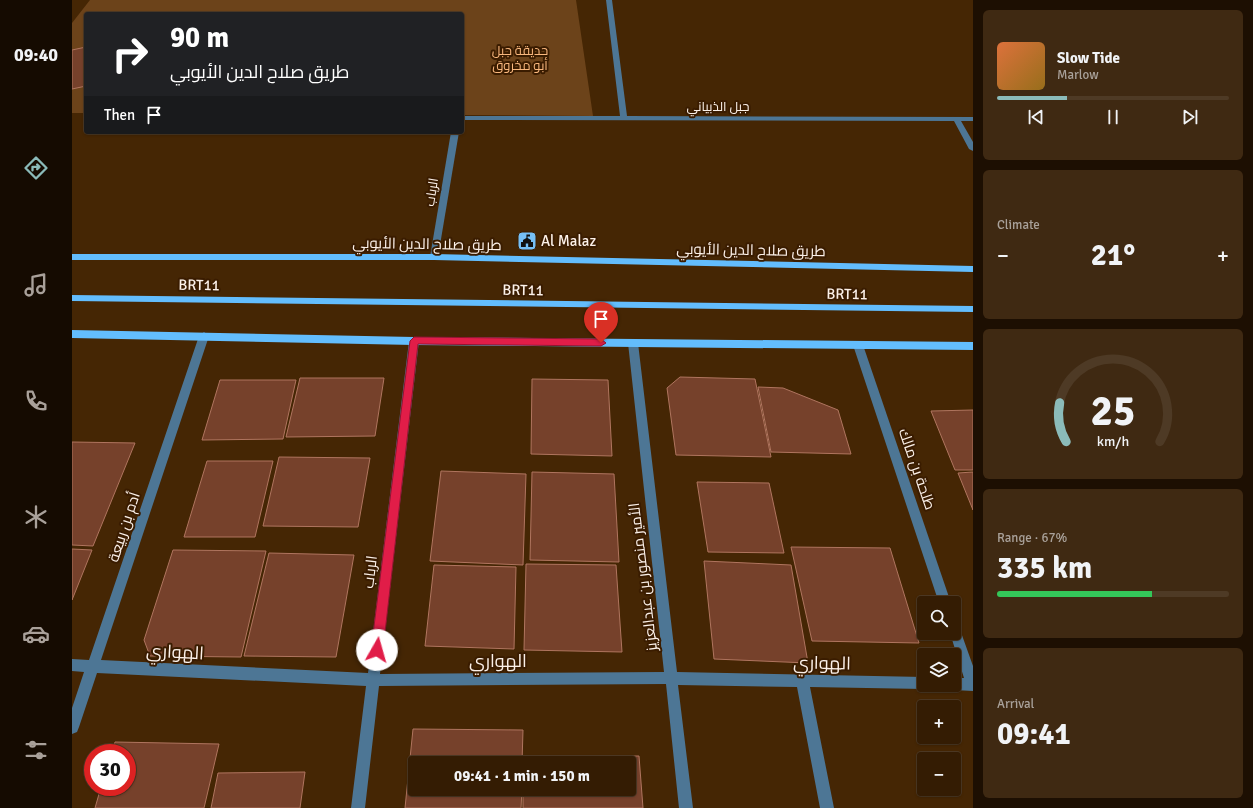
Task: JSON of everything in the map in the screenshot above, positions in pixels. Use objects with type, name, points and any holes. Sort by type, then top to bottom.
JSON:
[{"type":"main road","name":"طريق صلاح الدين الأيوبي","points":[[72,257],[434,257],[973,269]]},
{"type":"main road","name":"BRT11","points":[[72,298],[973,309]]},
{"type":"main road","points":[[72,334],[414,341],[973,346]]},
{"type":"street","points":[[609,0],[624,118]]},
{"type":"street","name":"جبل الذبياني","points":[[464,118],[973,119]]},
{"type":"street","points":[[956,119],[973,149]]},
{"type":"street","name":"الرباب","points":[[434,257],[455,134]]},
{"type":"street","name":"أدم بن ربيعة","points":[[72,727],[204,336]]},
{"type":"street","name":"الرباب","points":[[358,808],[414,341]]},
{"type":"street","name":"الأمير منصور بن عبدالعزيز","points":[[633,343],[686,808]]},
{"type":"street","name":"طلحة بن مالك","points":[[858,345],[944,596]]},
{"type":"street","points":[[958,640],[973,685],[961,684]]},
{"type":"street","name":"الهواري","points":[[72,665],[374,680],[671,678],[917,684]]},
{"type":"street","points":[[802,681],[827,808]]},
{"type":"green space","name":"حديقة جبل أبو مخروق","points":[[90,0],[576,0],[593,116],[464,115],[464,12],[84,12],[84,113],[72,113],[72,23]]},
{"type":"building","points":[[84,47],[84,86],[72,89],[72,50]]},
{"type":"building","points":[[680,377],[755,379],[771,457],[676,455],[667,388]]},
{"type":"building","points":[[300,378],[384,378],[375,436],[286,437]]},
{"type":"building","points":[[532,379],[608,380],[612,456],[531,454]]},
{"type":"building","points":[[220,380],[296,380],[283,439],[202,440]]},
{"type":"building","points":[[758,387],[783,388],[838,410],[851,454],[771,452]]},
{"type":"building","points":[[973,410],[973,470],[955,470],[931,411]]},
{"type":"building","points":[[72,442],[135,443],[93,546],[72,545]]},
{"type":"building","points":[[279,457],[370,458],[358,527],[263,526]]},
{"type":"building","points":[[207,461],[273,461],[255,537],[184,537]]},
{"type":"building","points":[[441,471],[526,474],[523,565],[430,561]]},
{"type":"building","points":[[532,472],[614,474],[619,562],[530,560]]},
{"type":"building","points":[[973,472],[973,510],[958,473]]},
{"type":"building","points":[[697,482],[769,483],[784,553],[708,552]]},
{"type":"building","points":[[791,547],[890,548],[919,643],[812,641]]},
{"type":"building","points":[[72,549],[92,550],[72,600]]},
{"type":"building","points":[[173,550],[266,551],[241,657],[150,656],[144,640]]},
{"type":"building","points":[[269,553],[354,555],[336,657],[244,656]]},
{"type":"building","points":[[704,561],[791,565],[808,663],[714,659]]},
{"type":"building","points":[[526,564],[616,565],[622,652],[524,650]]},
{"type":"building","points":[[434,565],[516,567],[514,649],[425,646]]},
{"type":"building","points":[[413,729],[523,730],[522,756],[410,756]]},
{"type":"building","points":[[115,742],[219,744],[204,808],[95,808],[98,796],[136,796],[136,744],[114,744]]},
{"type":"building","points":[[636,756],[639,756],[643,808],[523,808],[523,796],[636,796]]},
{"type":"building","points":[[305,772],[300,808],[211,808],[218,773]]},
{"type":"building","points":[[408,778],[408,796],[522,796],[521,808],[405,808]]},
{"type":"place","name":"Al Malaz","points":[[527,241]]},
{"type":"route","points":[[377,650],[414,341],[601,343]]}]
